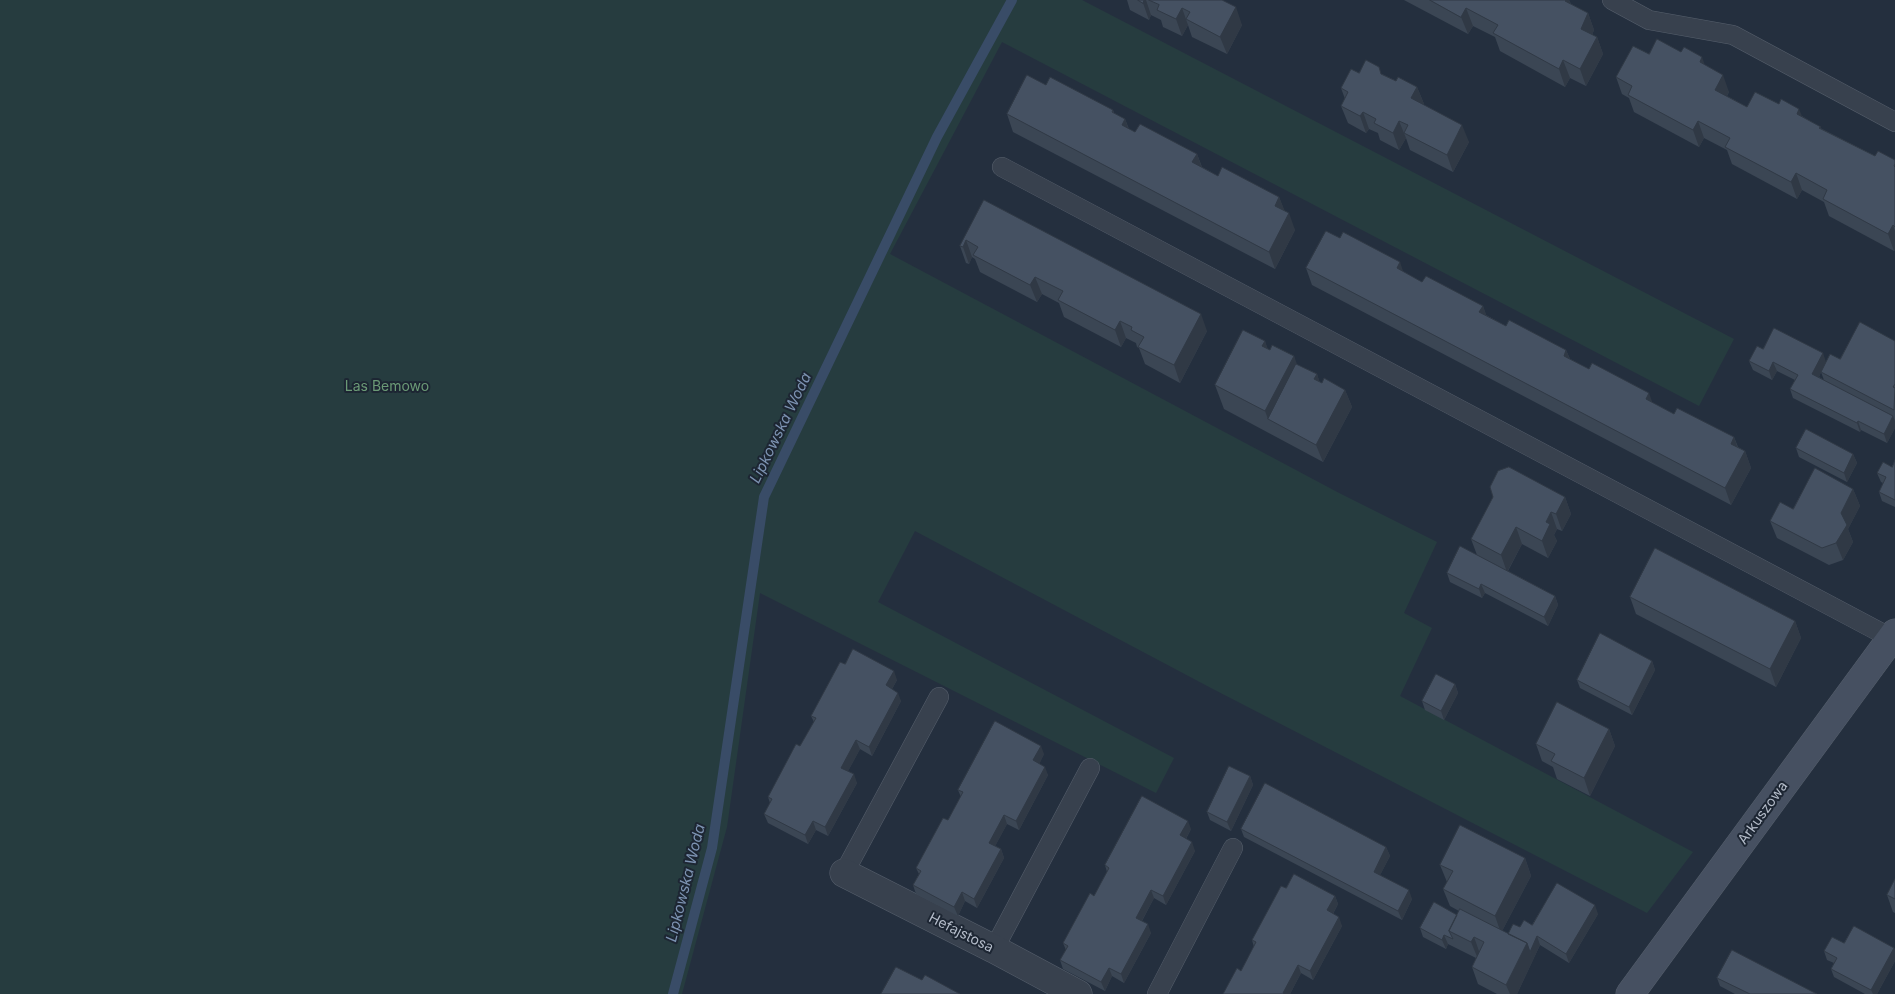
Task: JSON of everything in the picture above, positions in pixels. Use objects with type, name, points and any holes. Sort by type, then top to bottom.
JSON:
[{"type":"main road","name":"Arkuszowa","points":[[1630,994],[1893,636]]},
{"type":"street","name":"Hefajstosa","points":[[844,873],[1078,994]]},
{"type":"lane","points":[[1612,0],[1649,20],[1732,34],[1895,122]]},
{"type":"lane","points":[[1002,167],[1893,636]]},
{"type":"lane","points":[[844,873],[940,697]]},
{"type":"lane","points":[[994,949],[1090,768]]},
{"type":"lane","points":[[1157,994],[1233,848]]},
{"type":"green space","name":"Las Bemowo","points":[[0,0],[1082,0],[1734,339],[1699,406],[1002,42],[890,254],[1341,494],[1437,542],[1404,613],[1432,628],[1400,696],[1693,852],[1647,913],[1211,688],[915,531],[878,602],[1174,758],[1156,793],[760,593],[727,827],[682,994],[0,994]]},
{"type":"building","points":[[1149,0],[1222,0],[1236,7],[1220,37],[1186,19],[1190,12],[1182,8],[1176,19],[1157,10],[1159,5]]},
{"type":"building","points":[[1430,0],[1566,0],[1588,13],[1581,29],[1597,37],[1580,69],[1563,60],[1559,69],[1493,33],[1498,25],[1466,8],[1461,17]]},
{"type":"building","points":[[1657,39],[1681,52],[1684,47],[1702,57],[1700,62],[1723,75],[1715,90],[1747,107],[1755,92],[1779,104],[1781,99],[1799,109],[1797,114],[1821,127],[1819,128],[1875,156],[1878,151],[1895,160],[1895,227],[1893,225],[1888,234],[1823,199],[1827,190],[1796,173],[1791,182],[1725,147],[1730,138],[1698,121],[1693,130],[1628,95],[1632,86],[1616,77],[1633,46],[1649,54]]},
{"type":"building","points":[[1366,60],[1379,67],[1381,74],[1396,81],[1398,77],[1417,87],[1411,98],[1462,125],[1447,155],[1404,133],[1408,125],[1399,121],[1393,133],[1374,123],[1376,119],[1363,112],[1360,116],[1341,106],[1348,92],[1341,88],[1351,69],[1359,73]]},
{"type":"building","points":[[1027,75],[1046,85],[1050,77],[1113,110],[1112,112],[1125,119],[1122,125],[1135,132],[1140,124],[1197,154],[1192,162],[1218,176],[1222,167],[1279,197],[1275,206],[1289,213],[1269,252],[1007,114]]},
{"type":"building","points":[[984,200],[1201,314],[1174,365],[1138,347],[1144,337],[1131,330],[1132,327],[1120,321],[1115,330],[1058,300],[1063,291],[1035,277],[1030,285],[973,255],[978,247],[966,240],[963,247],[960,246]]},
{"type":"building","points":[[1326,231],[1340,238],[1343,232],[1400,262],[1397,268],[1422,282],[1426,276],[1483,306],[1479,312],[1506,326],[1509,320],[1566,350],[1564,356],[1589,369],[1592,363],[1649,393],[1646,399],[1674,414],[1677,408],[1734,437],[1731,444],[1745,451],[1725,488],[1306,268]]},
{"type":"building","points":[[1860,322],[1895,341],[1894,410],[1821,372],[1830,354],[1840,359]]},
{"type":"building","points":[[1774,328],[1823,353],[1812,374],[1893,416],[1884,434],[1858,421],[1857,423],[1790,389],[1798,375],[1773,362],[1769,371],[1749,361],[1757,346],[1763,349]]},
{"type":"building","points":[[1243,330],[1265,341],[1262,346],[1270,350],[1272,345],[1294,356],[1265,411],[1215,385]]},
{"type":"building","points":[[1296,364],[1317,374],[1314,379],[1322,383],[1324,378],[1345,390],[1316,445],[1268,419]]},
{"type":"building","points":[[1806,429],[1853,454],[1844,473],[1796,448]]},
{"type":"building","points":[[1895,460],[1895,500],[1879,492],[1886,477],[1877,473],[1883,462],[1892,467]]},
{"type":"building","points":[[1509,467],[1565,497],[1556,514],[1551,512],[1546,522],[1550,524],[1542,541],[1516,527],[1501,555],[1471,539],[1493,497],[1490,487],[1498,471]]},
{"type":"building","points":[[1815,468],[1853,489],[1841,513],[1847,525],[1836,543],[1822,548],[1770,521],[1780,502],[1793,509]]},
{"type":"building","points":[[1460,546],[1555,596],[1544,617],[1481,584],[1479,589],[1447,573]]},
{"type":"building","points":[[1655,548],[1795,621],[1770,669],[1630,597]]},
{"type":"building","points":[[1600,633],[1652,661],[1629,707],[1577,680]]},
{"type":"building","points":[[853,649],[894,671],[886,685],[898,693],[869,747],[856,740],[841,768],[854,774],[825,827],[813,821],[805,835],[764,814],[772,799],[768,797],[796,744],[800,746],[816,718],[811,716],[840,662],[845,664]]},
{"type":"building","points":[[1436,674],[1455,684],[1441,711],[1422,701]]},
{"type":"building","points":[[1557,702],[1609,729],[1584,778],[1551,761],[1555,754],[1536,744]]},
{"type":"building","points":[[995,721],[1041,746],[1033,760],[1045,767],[1016,821],[1004,815],[989,843],[1001,849],[974,899],[962,892],[954,907],[913,885],[921,871],[916,868],[943,818],[948,820],[963,792],[958,790]]},
{"type":"building","points":[[1229,766],[1250,776],[1227,822],[1207,812]]},
{"type":"building","points":[[1265,783],[1386,847],[1374,872],[1409,890],[1398,911],[1241,829]]},
{"type":"building","points":[[1142,796],[1188,821],[1180,835],[1192,842],[1163,896],[1151,890],[1136,918],[1148,924],[1121,974],[1109,968],[1101,982],[1060,960],[1068,946],[1063,943],[1090,893],[1094,896],[1109,868],[1105,865]]},
{"type":"building","points":[[1460,825],[1525,858],[1495,916],[1443,889],[1453,871],[1440,865]]},
{"type":"building","points":[[1294,874],[1335,896],[1327,910],[1339,917],[1310,971],[1298,965],[1283,993],[1285,994],[1223,994],[1237,968],[1241,971],[1256,942],[1252,940],[1281,886],[1286,888]]},
{"type":"building","points":[[1895,879],[1895,899],[1887,895]]},
{"type":"building","points":[[1557,883],[1595,905],[1566,954],[1537,936],[1530,952],[1527,943],[1508,934],[1513,924],[1520,927],[1524,920],[1532,925]]},
{"type":"building","points":[[1434,902],[1457,915],[1449,931],[1453,939],[1444,935],[1442,940],[1420,928]]},
{"type":"building","points":[[1460,909],[1527,943],[1506,985],[1472,967],[1484,942],[1474,937],[1471,942],[1449,931]]},
{"type":"building","points":[[1854,926],[1894,948],[1871,990],[1831,969],[1837,958],[1824,951],[1832,937],[1844,943]]},
{"type":"building","points":[[1732,950],[1817,994],[1750,994],[1717,978]]},
{"type":"building","points":[[896,967],[922,980],[925,975],[960,994],[881,994]]},
{"type":"waterway","name":"Lipkowska Woda","points":[[673,994],[712,848],[764,497],[937,137],[1012,0]]}]
